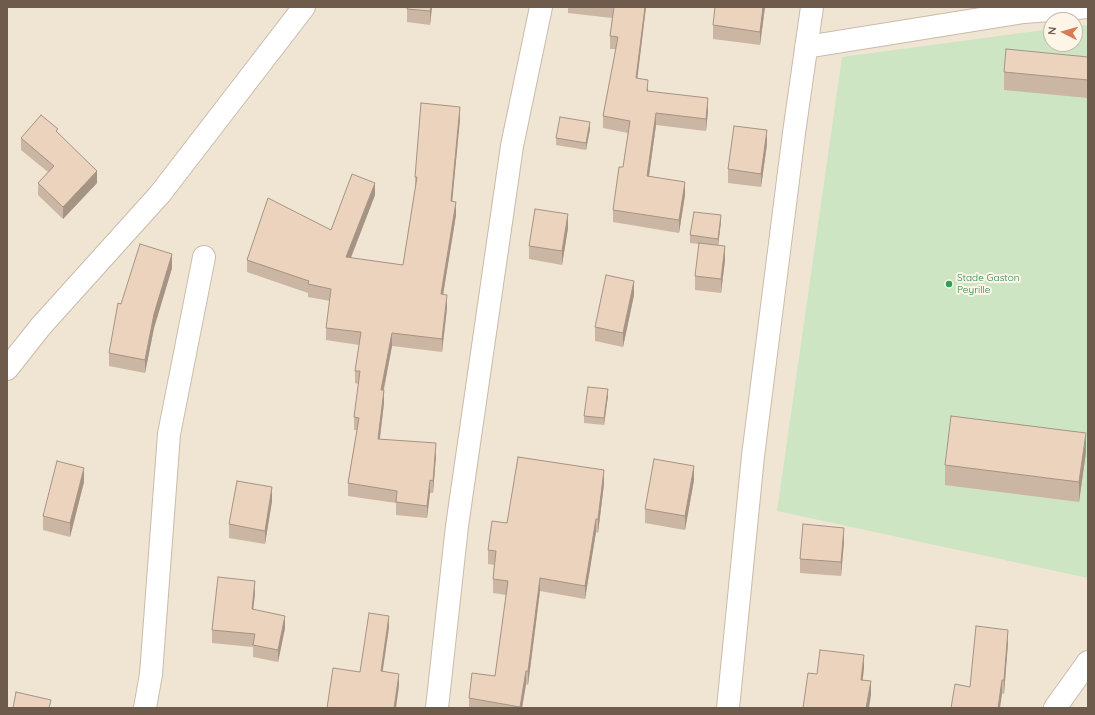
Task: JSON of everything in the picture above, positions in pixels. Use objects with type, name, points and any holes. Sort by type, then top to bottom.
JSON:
[{"type":"street","points":[[7,369],[41,326],[160,194],[304,7]]},
{"type":"street","points":[[437,708],[457,526],[511,154],[541,7]]},
{"type":"street","points":[[728,708],[753,456],[812,7]]},
{"type":"street","points":[[806,47],[1024,12],[1088,8]]},
{"type":"street","points":[[145,708],[151,674],[169,434],[204,257]]},
{"type":"street","points":[[1055,708],[1088,662]]},
{"type":"shaded area","points":[[7,7],[1088,7],[1088,708],[7,708]]},
{"type":"green space","name":"Stade Gaston Peyrille","points":[[1083,25],[1088,25],[1088,578],[777,511],[842,57],[1043,30],[1043,52],[1083,52]]},
{"type":"building","points":[[407,7],[431,7],[430,11],[407,9]]},
{"type":"building","points":[[614,7],[645,7],[636,78],[648,80],[647,91],[708,98],[706,119],[656,113],[647,176],[685,182],[679,220],[613,210],[619,167],[623,167],[630,121],[603,116],[618,37],[610,36]]},
{"type":"building","points":[[715,7],[763,7],[760,32],[713,25]]},
{"type":"building","points":[[1006,49],[1088,57],[1088,80],[1004,72]]},
{"type":"building","points":[[421,103],[460,107],[451,201],[456,202],[441,294],[447,295],[442,339],[392,333],[381,390],[384,390],[378,439],[436,443],[433,481],[430,480],[427,506],[396,502],[397,491],[348,483],[359,418],[354,417],[360,371],[355,371],[361,332],[326,328],[331,289],[308,284],[309,281],[247,260],[268,198],[331,230],[352,174],[375,183],[346,257],[403,265],[417,177],[415,177]]},
{"type":"building","points":[[41,115],[58,129],[56,131],[97,171],[63,207],[38,183],[54,166],[21,138]]},
{"type":"building","points":[[560,117],[590,122],[586,143],[556,138]]},
{"type":"building","points":[[734,126],[767,130],[761,174],[728,169]]},
{"type":"building","points":[[535,209],[568,214],[562,251],[529,246]]},
{"type":"building","points":[[694,212],[721,215],[718,239],[690,235]]},
{"type":"building","points":[[699,243],[725,246],[721,279],[695,276]]},
{"type":"building","points":[[140,244],[172,254],[154,314],[145,360],[109,353],[118,303],[121,304]]},
{"type":"building","points":[[606,275],[634,281],[623,333],[595,327]]},
{"type":"building","points":[[588,387],[608,389],[604,418],[584,416]]},
{"type":"building","points":[[951,416],[1086,433],[1079,482],[945,465]]},
{"type":"building","points":[[518,457],[604,470],[598,519],[596,519],[585,586],[540,578],[528,671],[526,671],[520,707],[469,698],[472,673],[495,676],[508,581],[493,579],[496,551],[488,550],[492,521],[507,523]]},
{"type":"building","points":[[654,459],[694,466],[685,516],[645,509]]},
{"type":"building","points":[[57,461],[84,468],[70,523],[43,516]]},
{"type":"building","points":[[237,481],[272,487],[265,531],[229,524]]},
{"type":"building","points":[[803,524],[844,528],[841,562],[800,559]]},
{"type":"building","points":[[218,577],[255,581],[252,609],[285,616],[278,650],[253,645],[255,634],[212,630]]},
{"type":"building","points":[[369,613],[389,616],[381,671],[399,674],[394,708],[327,708],[333,668],[360,672]]},
{"type":"building","points":[[976,626],[1008,630],[1004,680],[1002,680],[998,708],[951,708],[955,684],[970,687]]},
{"type":"building","points":[[820,650],[864,655],[861,680],[871,681],[866,708],[803,708],[808,673],[817,674]]},
{"type":"building","points":[[16,692],[51,700],[49,708],[13,708]]},
{"type":"place","name":"Stade Gaston Peyrille","points":[[949,284]]}]
